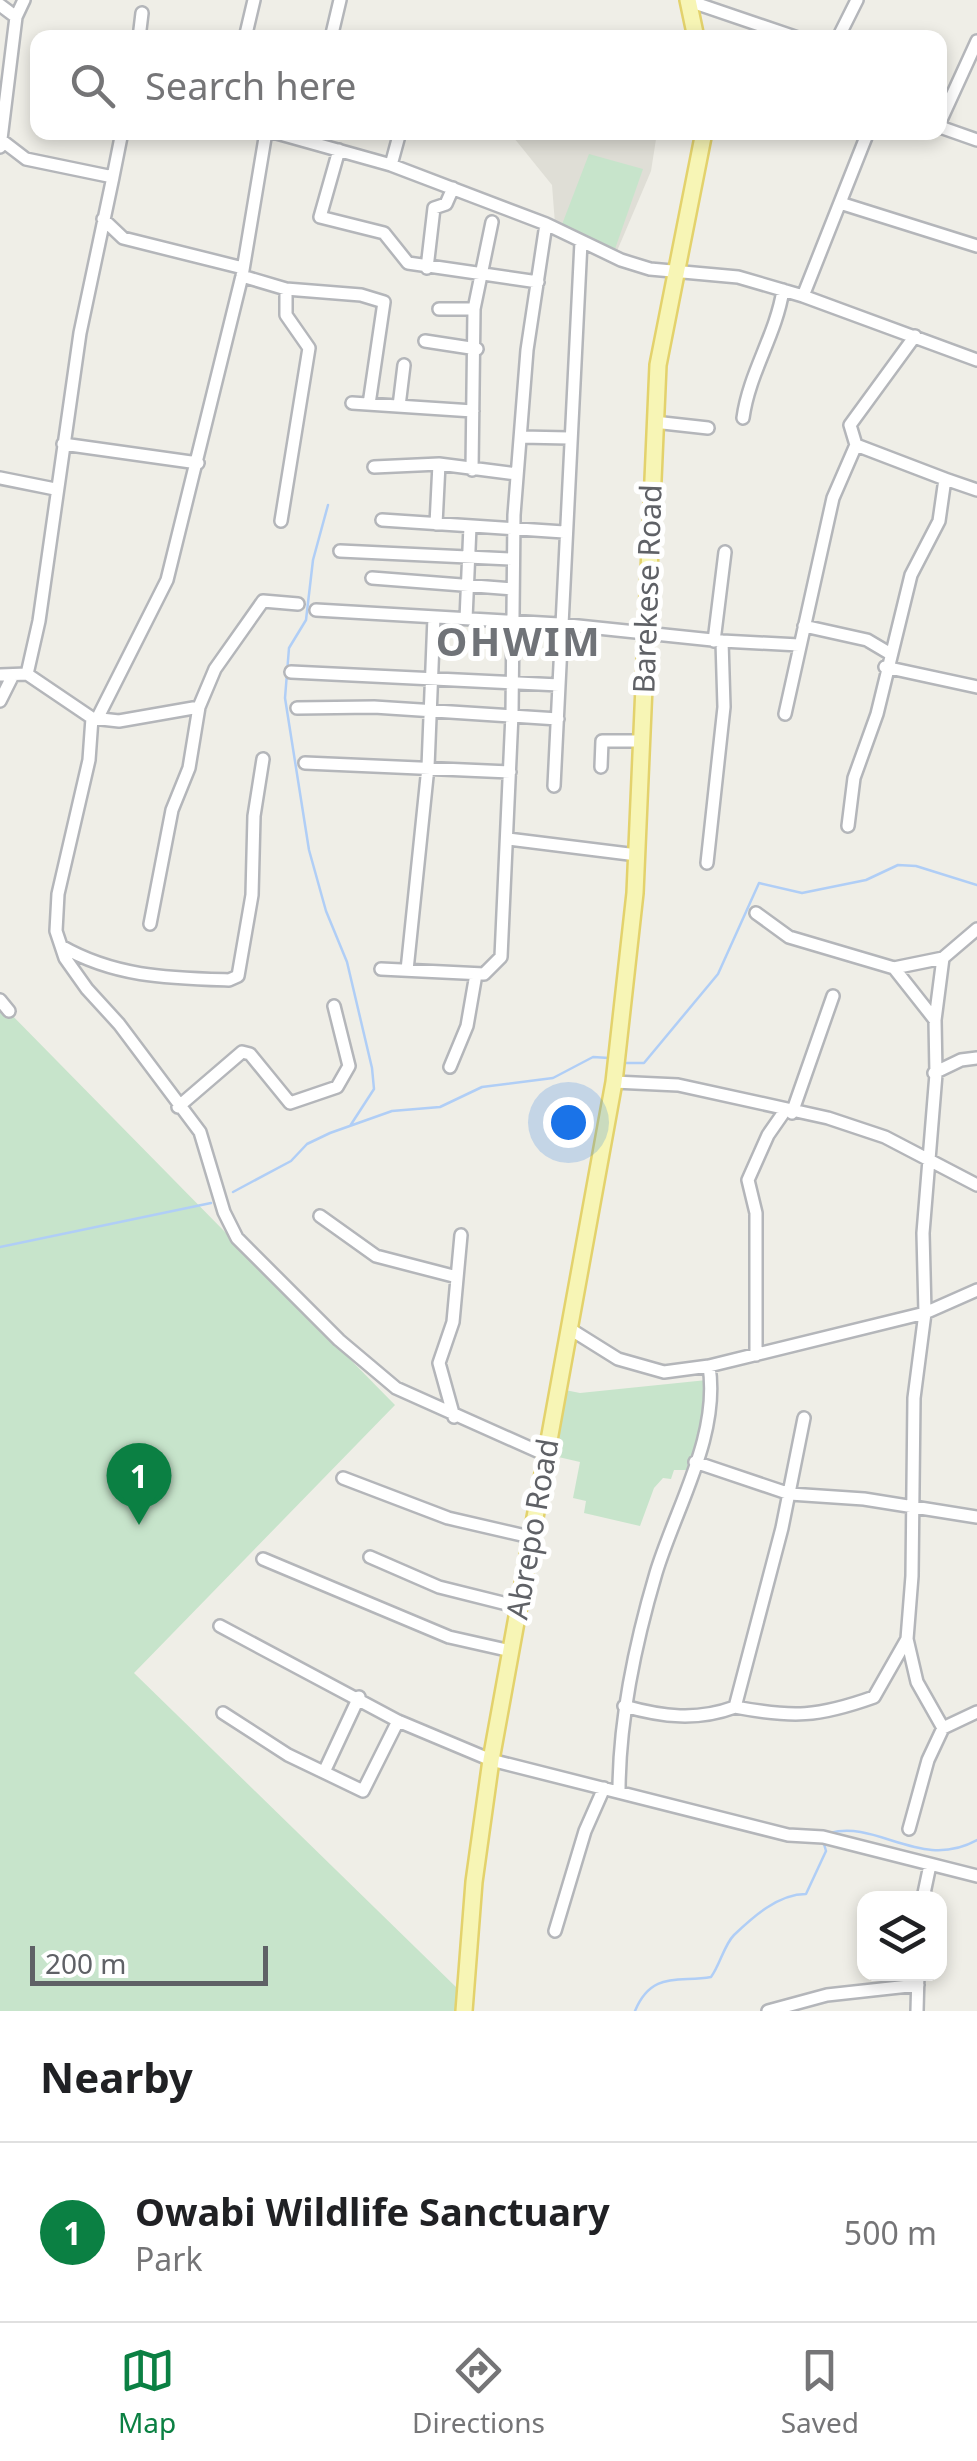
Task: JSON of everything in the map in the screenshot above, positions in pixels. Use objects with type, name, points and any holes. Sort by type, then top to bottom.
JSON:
[{"type":"main road","points":[[688,1],[694,30]]},
{"type":"main road","name":"Barekese Road","points":[[618,1050],[637,855],[658,365],[702,140]]},
{"type":"main road","name":"Abrepo Road","points":[[464,2011],[471,1903],[491,1760],[618,1050]]},
{"type":"street","points":[[24,0],[16,17],[1,142],[26,159],[113,177]]},
{"type":"street","points":[[247,30],[254,0]]},
{"type":"street","points":[[334,30],[340,0]]},
{"type":"street","points":[[842,30],[857,0]]},
{"type":"street","points":[[688,1],[713,4],[778,30]]},
{"type":"street","points":[[0,6],[16,17]]},
{"type":"street","points":[[139,30],[142,13]]},
{"type":"street","points":[[947,108],[977,41]]},
{"type":"street","points":[[947,127],[977,140]]},
{"type":"street","points":[[27,674],[39,621],[55,489],[102,219],[120,140]]},
{"type":"street","points":[[265,140],[242,272],[198,463],[167,580],[96,717],[58,894],[56,931],[87,989],[119,1024],[205,1144],[224,1212],[237,1238],[364,1363],[396,1388],[454,1418],[546,1455]]},
{"type":"street","points":[[318,140],[453,188],[650,268],[738,277],[803,296],[977,360]]},
{"type":"street","points":[[391,165],[398,140]]},
{"type":"street","points":[[803,296],[865,140]]},
{"type":"street","points":[[339,150],[320,217],[384,233],[408,264],[538,282]]},
{"type":"street","points":[[427,268],[430,220],[434,208],[446,204],[453,188]]},
{"type":"street","points":[[840,202],[977,246]]},
{"type":"street","points":[[102,219],[122,238],[242,272],[286,289],[361,295],[384,302],[369,404]]},
{"type":"street","points":[[472,470],[474,309],[492,222]]},
{"type":"street","points":[[381,968],[484,974],[502,957],[512,714],[513,529],[546,224]]},
{"type":"street","points":[[554,786],[580,242]]},
{"type":"street","points":[[280,521],[309,348],[286,314],[286,289]]},
{"type":"street","points":[[743,418],[746,394],[778,318],[783,290]]},
{"type":"street","points":[[439,309],[474,309]]},
{"type":"street","points":[[915,336],[856,413],[850,432],[856,446],[977,490]]},
{"type":"street","points":[[425,341],[476,349]]},
{"type":"street","points":[[400,406],[404,365]]},
{"type":"street","points":[[352,403],[473,410]]},
{"type":"street","points":[[654,422],[708,428]]},
{"type":"street","points":[[521,437],[569,438]]},
{"type":"street","points":[[63,444],[198,463]]},
{"type":"street","points":[[784,714],[833,498],[856,446]]},
{"type":"street","points":[[374,467],[440,464],[517,474]]},
{"type":"street","points":[[436,524],[440,464]]},
{"type":"street","points":[[0,478],[55,489]]},
{"type":"street","points":[[848,826],[854,778],[877,714],[885,667],[911,575],[939,520],[945,479]]},
{"type":"street","points":[[382,520],[564,532]]},
{"type":"street","points":[[466,619],[470,526]]},
{"type":"street","points":[[340,551],[512,559]]},
{"type":"street","points":[[707,863],[724,707],[718,641],[725,552]]},
{"type":"street","points":[[372,578],[512,588]]},
{"type":"street","points":[[150,924],[172,810],[189,768],[199,707],[215,669],[264,601],[298,604]]},
{"type":"street","points":[[316,610],[559,624],[718,641],[798,645]]},
{"type":"street","points":[[407,970],[428,767],[434,618]]},
{"type":"street","points":[[804,626],[867,640],[889,653]]},
{"type":"street","points":[[885,667],[977,687]]},
{"type":"street","points":[[291,672],[558,685]]},
{"type":"street","points":[[0,702],[6,676],[27,674],[96,717],[119,720],[199,707]]},
{"type":"street","points":[[297,708],[430,710],[558,719]]},
{"type":"street","points":[[601,767],[602,740],[642,741]]},
{"type":"street","points":[[61,946],[93,964],[140,976],[229,980],[238,976],[244,967],[252,895],[254,816],[263,758]]},
{"type":"street","points":[[305,764],[510,772]]},
{"type":"street","points":[[508,839],[637,855]]},
{"type":"street","points":[[756,913],[789,937],[894,968],[943,958],[977,930]]},
{"type":"street","points":[[943,958],[926,1156],[925,1313],[914,1398],[912,1576],[906,1639],[917,1682],[944,1728]]},
{"type":"street","points":[[894,968],[935,1020]]},
{"type":"street","points":[[450,1067],[467,1026],[476,974]]},
{"type":"street","points":[[756,1355],[756,1214],[748,1180],[768,1135],[788,1112],[832,996]]},
{"type":"street","points":[[0,1000],[10,1011]]},
{"type":"street","points":[[178,1107],[242,1052],[250,1054],[290,1103],[338,1087],[349,1066],[334,1006]]},
{"type":"street","points":[[934,1073],[960,1060],[977,1058]]},
{"type":"street","points":[[614,1075],[828,1118],[926,1156],[977,1185]]},
{"type":"street","points":[[320,1216],[376,1256],[457,1278]]},
{"type":"street","points":[[454,1418],[439,1363],[453,1322],[461,1235]]},
{"type":"street","points":[[570,1329],[618,1359],[664,1372],[709,1366],[925,1313],[977,1290]]},
{"type":"street","points":[[619,1792],[624,1706],[656,1574],[711,1406],[709,1366]]},
{"type":"street","points":[[735,1707],[790,1494],[804,1418]]},
{"type":"street","points":[[695,1462],[790,1494],[977,1517]]},
{"type":"street","points":[[343,1478],[448,1518],[530,1537]]},
{"type":"street","points":[[263,1558],[449,1637],[511,1651]]},
{"type":"street","points":[[370,1558],[439,1587],[519,1607]]},
{"type":"street","points":[[220,1626],[398,1720],[491,1760],[788,1836],[827,1838],[977,1876]]},
{"type":"street","points":[[624,1706],[679,1718],[709,1716],[735,1707],[801,1717],[824,1715],[874,1697],[906,1639]]},
{"type":"street","points":[[324,1772],[359,1697]]},
{"type":"street","points":[[909,1829],[922,1775],[944,1728],[977,1712]]},
{"type":"street","points":[[223,1714],[363,1791],[398,1720]]},
{"type":"street","points":[[555,1931],[585,1831],[604,1788]]},
{"type":"street","points":[[925,1891],[930,1866]]},
{"type":"street","points":[[768,2011],[827,1995],[907,1981]]},
{"type":"street","points":[[917,2011],[918,1981]]},
{"type":"shaded area","points":[[516,140],[656,140],[651,171],[617,251],[555,224],[552,185]]},
{"type":"green space","points":[[589,154],[643,169],[615,249],[561,227]]},
{"type":"green space","points":[[0,1003],[395,1405],[134,1673],[457,1988],[457,2011],[0,2011]]},
{"type":"green space","points":[[707,1380],[700,1434],[689,1470],[674,1470],[671,1479],[663,1478],[654,1488],[640,1526],[584,1513],[586,1501],[573,1498],[580,1462],[554,1456],[565,1390],[580,1393]]},
{"type":"waterway","points":[[328,505],[313,560],[306,620],[289,648],[285,698],[309,850],[326,911],[347,962],[372,1068],[374,1089],[350,1126]]},
{"type":"waterway","points":[[621,1063],[644,1063],[718,974],[759,883],[802,893],[866,880],[898,865],[916,866],[977,885]]},
{"type":"waterway","points":[[233,1192],[291,1161],[307,1144],[330,1133],[392,1111],[440,1107],[482,1087],[553,1078],[593,1057],[609,1058]]},
{"type":"waterway","points":[[0,1247],[211,1203]]},
{"type":"waterway","points":[[830,1833],[865,1833],[937,1850],[977,1840]]},
{"type":"waterway","points":[[635,2011],[642,1998],[658,1984],[711,1977],[731,1939],[749,1921],[776,1902],[806,1894],[826,1851],[824,1844]]},
{"type":"place","name":"Owabi Wildlife Sanctuary","points":[[139,1525]]},
{"type":"district","name":"OHWIM","points":[[519,642]]}]
